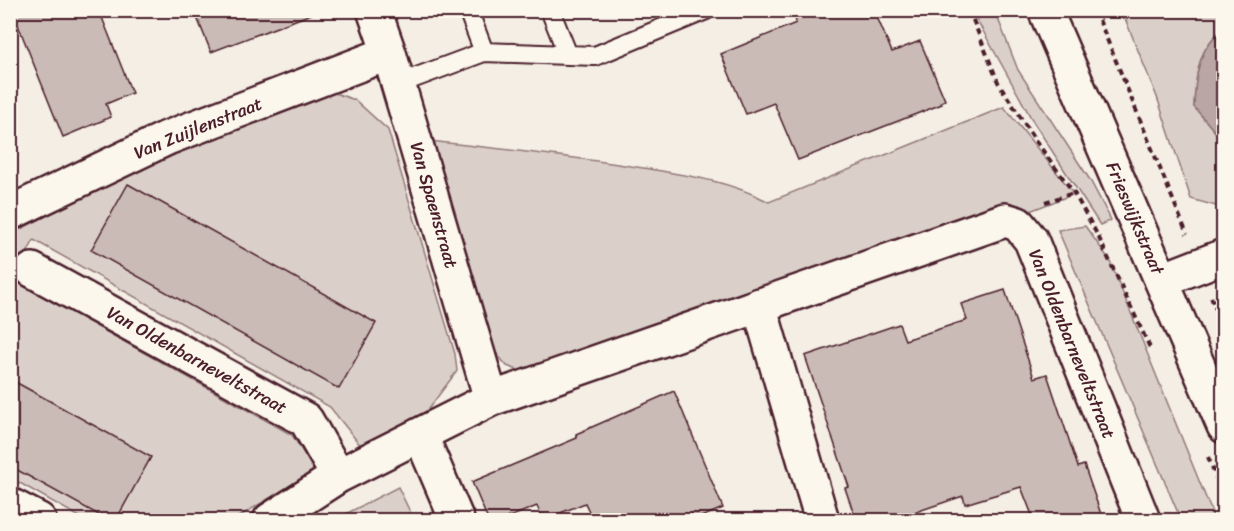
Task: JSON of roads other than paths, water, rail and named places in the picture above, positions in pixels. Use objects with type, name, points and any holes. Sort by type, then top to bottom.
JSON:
[{"type":"street","name":"Van Spaenstraat","points":[[374,10],[389,53],[491,399]]},
{"type":"street","name":"Frieswijkstraat","points":[[1045,10],[1224,426]]},
{"type":"street","name":"Van Zuijlenstraat","points":[[10,213],[167,138],[389,53]]},
{"type":"street","name":"Van Oldenbarneveltstraat","points":[[270,520],[338,476],[491,399],[1005,220],[1018,224],[1031,240],[1143,520]]},
{"type":"street","points":[[1162,280],[1211,260]]},
{"type":"street","name":"Van Oldenbarneveltstraat","points":[[32,270],[306,420],[338,476]]},
{"type":"street","points":[[759,305],[822,520]]},
{"type":"street","points":[[421,436],[457,520]]},
{"type":"street","points":[[10,505],[39,520]]},
{"type":"lane","points":[[468,10],[484,52]]},
{"type":"lane","points":[[550,10],[568,55]]},
{"type":"lane","points":[[398,84],[484,52],[595,56],[706,10]]}]
